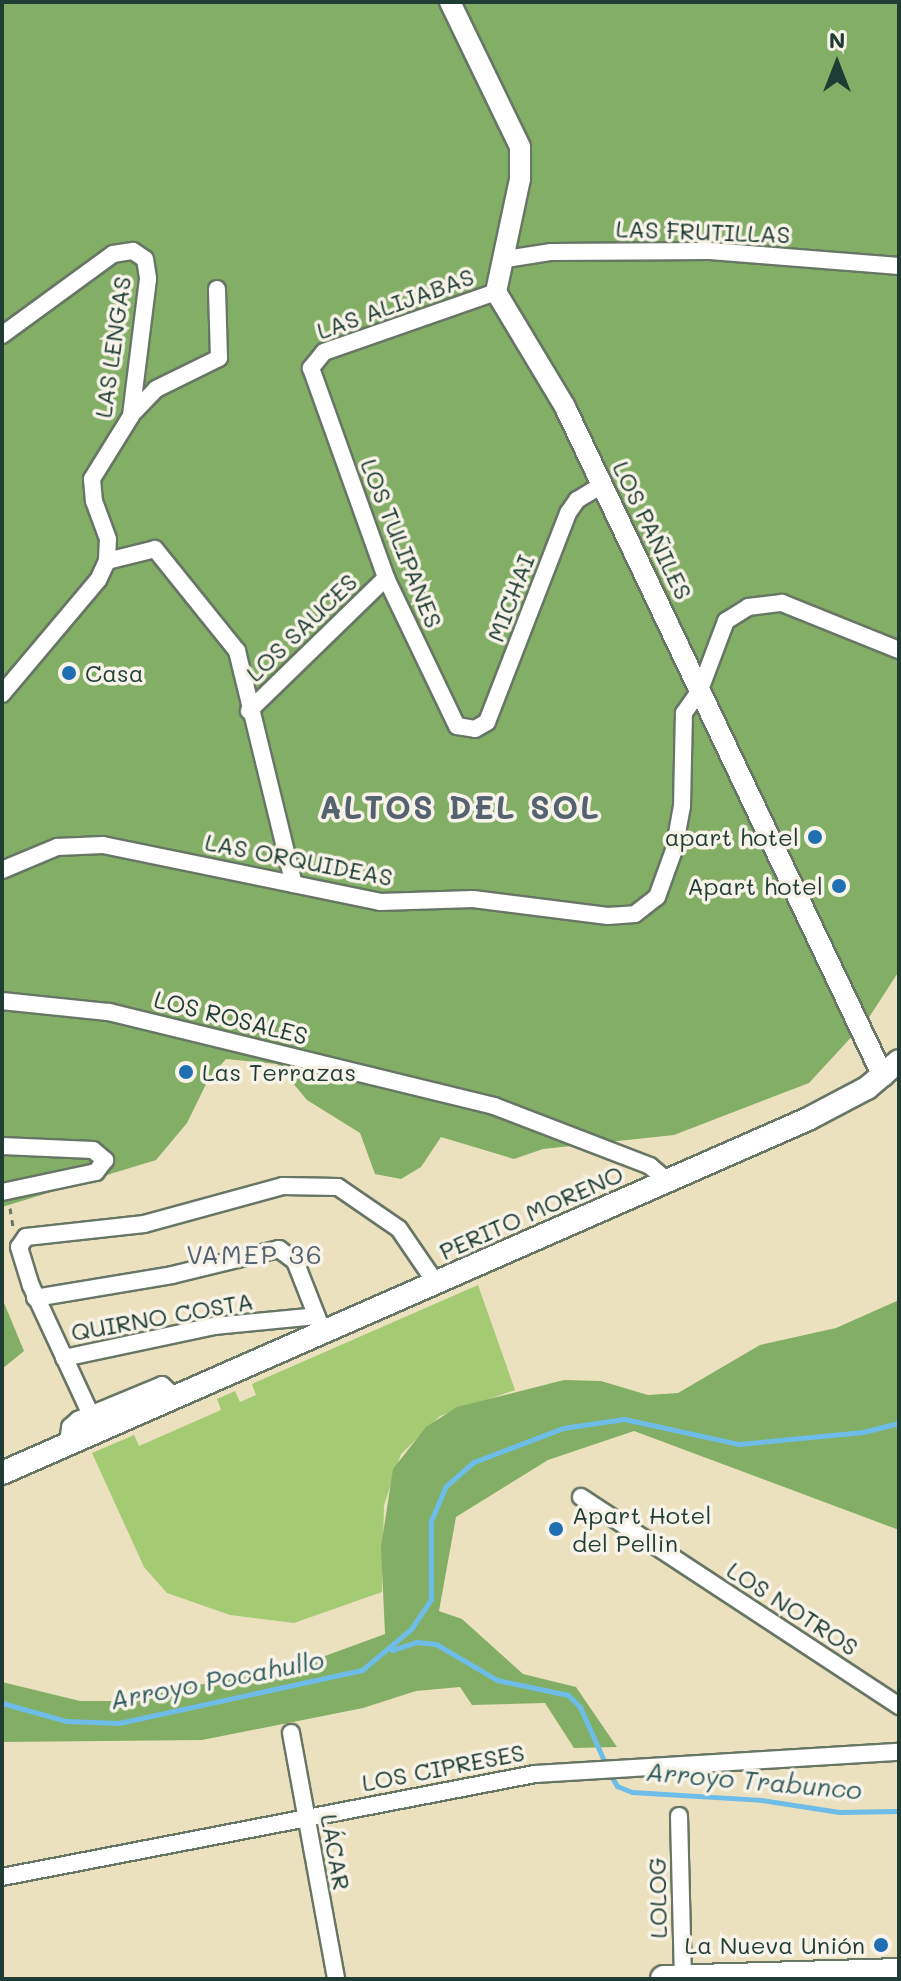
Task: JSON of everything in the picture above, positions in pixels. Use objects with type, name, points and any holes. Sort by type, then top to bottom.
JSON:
[{"type":"main road","name":"PERITO MORENO","points":[[2,1473],[175,1397],[320,1324],[436,1283],[818,1115],[891,1068]]},
{"type":"main road","points":[[664,1979],[899,1972]]},
{"type":"street","points":[[450,2],[520,147],[520,179],[506,259],[496,292]]},
{"type":"street","name":"LAS LENGAS","points":[[2,335],[113,254],[133,251],[145,259],[148,271],[131,416],[92,479],[94,501],[108,539],[107,561]]},
{"type":"street","name":"LAS FRUTILLAS","points":[[506,259],[551,252],[710,251],[899,266]]},
{"type":"street","points":[[131,416],[156,389],[219,358],[217,289]]},
{"type":"street","name":"LAS ALIJABAS","points":[[313,363],[324,352],[496,292]]},
{"type":"street","name":"LOS PAÑILES","points":[[496,292],[565,407],[700,690],[891,1068]]},
{"type":"street","name":"LOS TULIPANES","points":[[313,363],[312,379],[386,578],[453,722],[468,730]]},
{"type":"street","name":"MICHAI","points":[[468,730],[482,727],[490,717],[568,513],[577,500],[602,485]]},
{"type":"street","points":[[2,694],[98,580],[107,561],[145,547],[160,553],[237,651],[249,711],[294,884]]},
{"type":"street","name":"LOS SAUCES","points":[[249,711],[386,578]]},
{"type":"street","name":"LAS ORQUIDEAS","points":[[2,870],[44,851],[87,844],[391,904],[473,899],[608,916],[635,914],[657,897],[677,839],[682,719],[700,690],[722,627],[733,615],[756,604],[800,607],[899,650]]},
{"type":"street","name":"LOS ROSALES","points":[[2,1001],[119,1014],[494,1106],[650,1166],[667,1181]]},
{"type":"street","points":[[2,1146],[93,1150],[105,1160],[96,1172],[5,1192]]},
{"type":"street","points":[[91,1415],[35,1298],[20,1242],[29,1236],[153,1222],[283,1186],[338,1187],[399,1229],[436,1283]]},
{"type":"street","points":[[35,1298],[172,1275],[273,1249],[295,1261],[320,1324]]},
{"type":"street","name":"QUIRNO COSTA","points":[[64,1358],[168,1340],[214,1326],[320,1324]]},
{"type":"street","name":"PERITO MORENO","points":[[68,1444],[72,1425],[91,1415],[160,1386],[169,1386],[175,1397]]},
{"type":"street","name":"LOS NOTROS","points":[[581,1497],[899,1706]]},
{"type":"street","name":"LÁCAR","points":[[291,1733],[336,1979]]},
{"type":"street","name":"LOS CIPRESES","points":[[2,1877],[535,1774],[899,1752]]},
{"type":"street","name":"LOLOG","points":[[679,1816],[683,1978]]},
{"type":"path","points":[[5,1192],[20,1242]]},
{"type":"green space","points":[[2,2],[899,2],[899,971],[868,1019],[809,1083],[674,1135],[543,1149],[514,1159],[441,1137],[421,1167],[401,1179],[375,1174],[360,1133],[307,1100],[277,1064],[226,1059],[209,1078],[187,1123],[156,1160],[2,1207]]},
{"type":"green space","points":[[478,1285],[515,1390],[440,1416],[401,1454],[384,1505],[382,1592],[294,1623],[230,1615],[167,1593],[144,1567],[92,1453],[134,1435],[139,1446],[221,1410],[217,1399],[235,1391],[240,1402],[256,1395],[252,1384]]},
{"type":"green space","points":[[2,1298],[24,1351],[2,1369]]},
{"type":"green space","points":[[899,1300],[899,1530],[634,1431],[548,1460],[456,1517],[439,1611],[462,1619],[523,1674],[576,1687],[617,1747],[574,1748],[545,1703],[472,1705],[460,1687],[416,1691],[363,1708],[202,1740],[2,1742],[2,1682],[80,1701],[118,1701],[303,1664],[385,1634],[381,1547],[393,1469],[426,1427],[457,1407],[564,1380],[601,1381],[648,1395],[678,1393],[760,1345],[836,1328]]},
{"type":"waterway","name":"Arroyo Pocahullo","points":[[2,1703],[66,1721],[119,1723],[362,1670],[411,1629],[431,1599],[431,1521],[446,1486],[474,1462],[563,1428],[624,1419],[739,1444],[863,1432],[899,1423]]},
{"type":"waterway","name":"Arroyo Trabunco","points":[[392,1650],[416,1642],[436,1644],[497,1680],[568,1695],[580,1707],[606,1765]]},
{"type":"waterway","name":"Arroyo Trabunco","points":[[610,1774],[617,1786],[632,1792],[761,1800],[839,1812],[899,1811]]},
{"type":"place","name":"Casa","points":[[69,673]]},
{"type":"place","name":"apart hotel","points":[[815,837]]},
{"type":"place","name":"Apart hotel","points":[[839,886]]},
{"type":"place","name":"Las Terrazas","points":[[186,1072]]},
{"type":"place","name":"Apart Hotel del Pellin","points":[[556,1529]]},
{"type":"place","name":"La Nueva Unión","points":[[881,1945]]},
{"type":"district","name":"ALTOS DEL SOL","points":[[460,806]]},
{"type":"district","name":"VAMEP 36","points":[[255,1255]]}]
